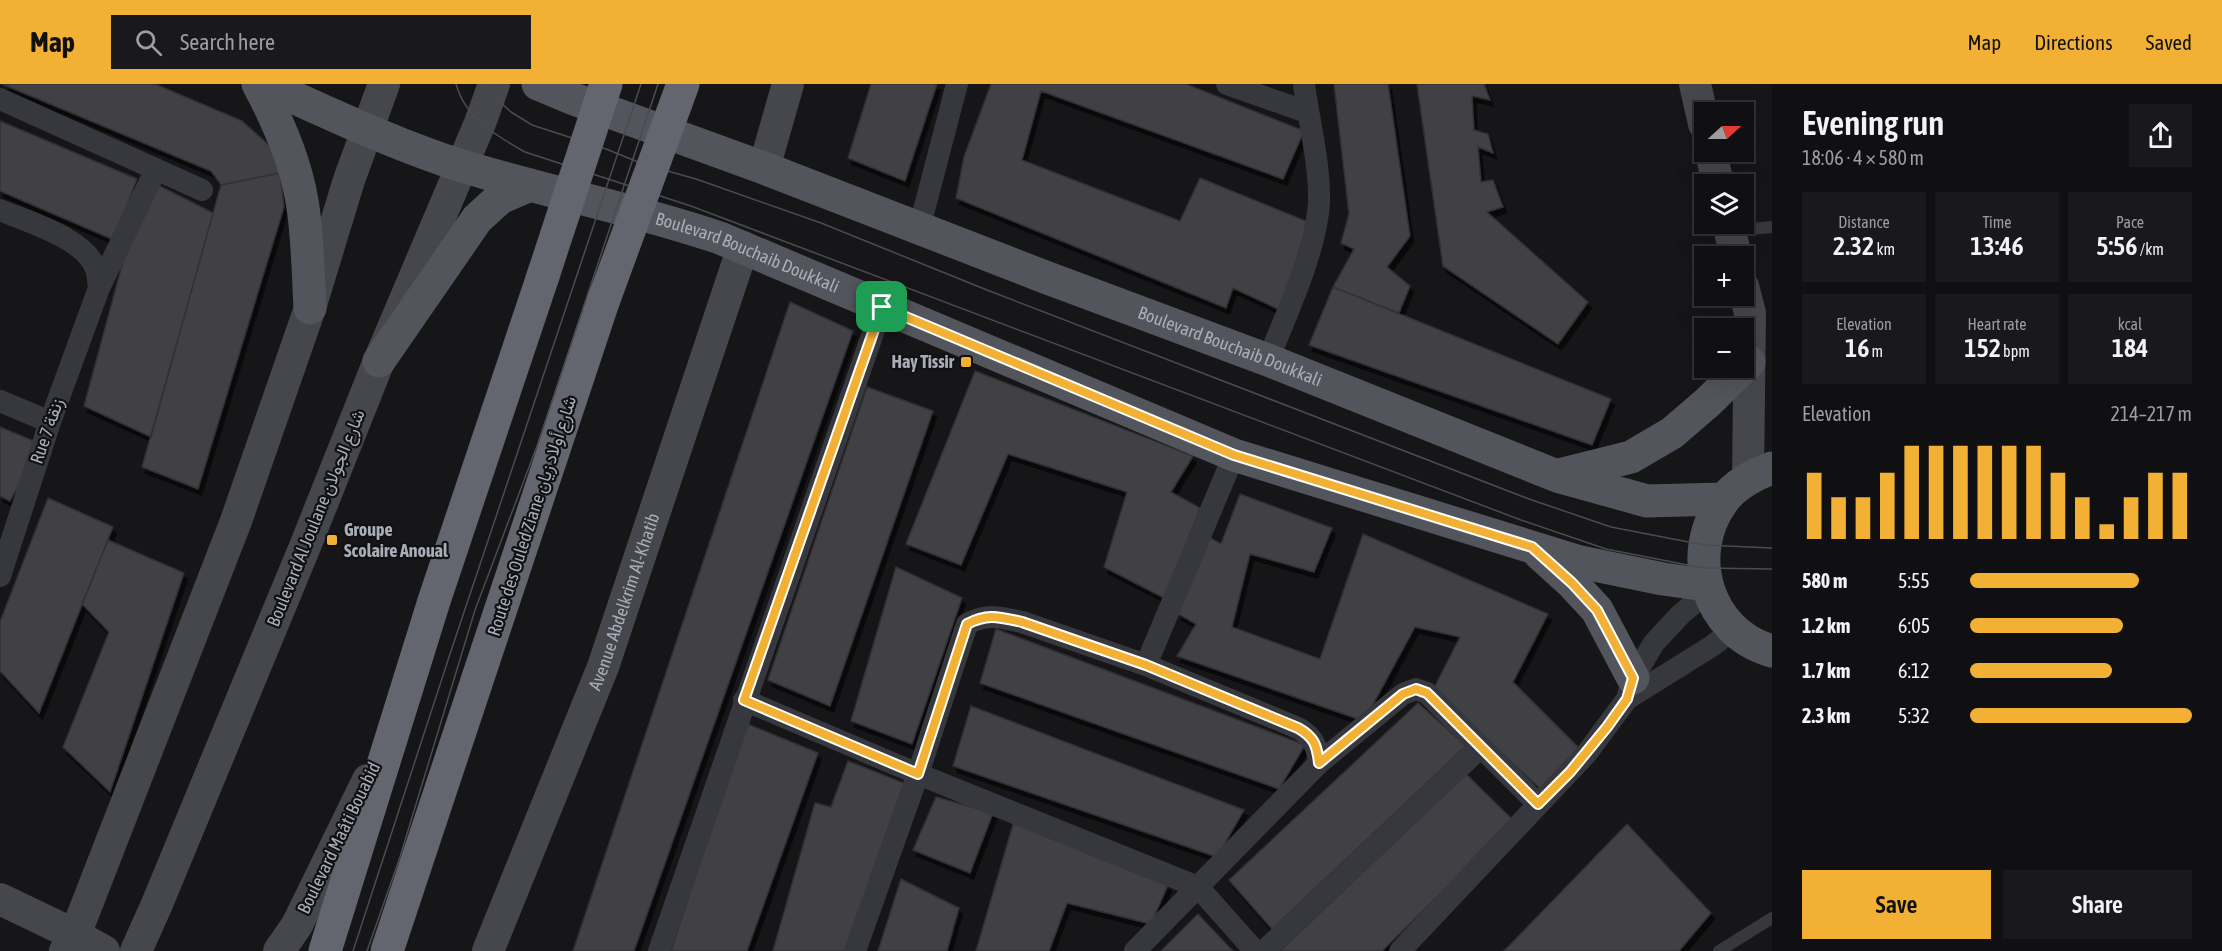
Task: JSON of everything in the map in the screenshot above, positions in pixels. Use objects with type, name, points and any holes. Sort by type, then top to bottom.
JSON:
[{"type":"highway","points":[[325,951],[434,601],[606,84]]},
{"type":"highway","name":"Route des Ouled Ziane شارع أولاد زيان","points":[[387,951],[603,302],[683,84]]},
{"type":"main road","points":[[258,84],[283,132],[300,191],[306,232],[310,308]]},
{"type":"main road","name":"Boulevard Bouchaib Doukkali","points":[[264,84],[368,131],[462,166],[678,224],[743,247],[1234,455],[1580,562],[1707,588]]},
{"type":"main road","points":[[70,943],[236,521],[384,84]]},
{"type":"main road","name":"Boulevard Al Joulane شارع الجولان","points":[[136,951],[293,576],[494,84]]},
{"type":"main road","name":"Boulevard Bouchaib Doukkali","points":[[538,84],[1268,360],[1557,476],[1647,501],[1724,499]]},
{"type":"main road","points":[[764,168],[788,84]]},
{"type":"main road","points":[[1695,84],[1699,102]]},
{"type":"main road","points":[[379,361],[477,219],[500,198],[530,185]]},
{"type":"main road","name":"Avenue Abdelkrim Al-Khatib","points":[[488,951],[603,666],[743,247]]},
{"type":"main road","points":[[1748,306],[1761,355],[1760,472],[1724,499],[1711,521],[1704,544],[1703,568],[1707,588],[1714,605],[1733,630],[1759,647],[1772,651]]},
{"type":"main road","points":[[1557,476],[1631,457],[1672,433],[1761,355]]},
{"type":"main road","points":[[1532,547],[1572,583],[1597,610],[1630,689]]},
{"type":"main road","name":"Boulevard Maâti Bouabid","points":[[279,951],[297,925],[396,723]]},
{"type":"main road","points":[[0,899],[70,943],[104,951]]},
{"type":"street","points":[[919,229],[957,84]]},
{"type":"street","points":[[1227,84],[1307,112]]},
{"type":"street","points":[[1268,360],[1314,237],[1319,202],[1314,145],[1304,84]]},
{"type":"street","points":[[0,99],[202,190]]},
{"type":"street","name":"Rue 7 زنقة","points":[[0,576],[9,517],[50,422],[99,288],[156,169]]},
{"type":"street","points":[[0,210],[71,241],[96,268],[99,288]]},
{"type":"street","points":[[659,951],[744,700],[882,307]]},
{"type":"street","points":[[0,401],[50,422]]},
{"type":"street","points":[[1146,665],[1234,455]]},
{"type":"street","points":[[1400,951],[1587,753],[1630,689],[1654,643],[1707,588]]},
{"type":"street","points":[[855,951],[918,774],[967,624],[980,617],[1001,617],[1022,622],[1146,665],[1298,728],[1317,744],[1319,763]]},
{"type":"street","points":[[1630,689],[1712,646],[1733,630]]},
{"type":"street","points":[[1135,951],[1319,763],[1403,694],[1416,689],[1427,693],[1538,804]]},
{"type":"street","points":[[744,700],[918,774],[1198,887],[1256,951]]},
{"type":"street","points":[[1264,951],[1481,747]]},
{"type":"lane","points":[[1731,237],[1772,227]]},
{"type":"lane","points":[[1719,951],[1772,918]]},
{"type":"building","points":[[2,84],[155,84],[242,121],[271,147],[280,173],[221,185],[211,171]]},
{"type":"building","points":[[871,84],[937,84],[905,181],[848,158]]},
{"type":"building","points":[[991,84],[1186,84],[1304,131],[1283,179],[1041,91],[1022,160],[1180,221],[1200,178],[1313,224],[1280,310],[1233,288],[1226,308],[956,198],[964,157]]},
{"type":"building","points":[[1334,84],[1388,84],[1410,236],[1387,267],[1410,286],[1399,313],[1333,287],[1354,249],[1341,243],[1349,214]]},
{"type":"building","points":[[1417,84],[1484,84],[1490,100],[1472,96],[1474,130],[1488,134],[1493,153],[1478,147],[1481,182],[1493,180],[1503,207],[1487,212],[1588,302],[1558,344],[1443,266]]},
{"type":"building","points":[[0,121],[137,179],[114,240],[0,191]]},
{"type":"building","points":[[280,173],[284,207],[198,489],[142,467],[221,185]]},
{"type":"building","points":[[152,182],[213,213],[151,437],[84,406],[128,243]]},
{"type":"building","points":[[1333,287],[1611,399],[1592,445],[1309,345]]},
{"type":"building","points":[[790,302],[853,331],[634,951],[573,951]]},
{"type":"building","points":[[975,371],[1193,456],[1171,492],[1200,508],[1166,599],[1104,567],[1127,492],[1008,454],[961,565],[906,544]]},
{"type":"building","points":[[867,387],[933,411],[830,706],[768,680]]},
{"type":"building","points":[[0,427],[41,444],[10,501],[0,496]]},
{"type":"building","points":[[1240,494],[1332,528],[1314,572],[1250,554],[1232,627],[1320,659],[1363,534],[1548,614],[1513,682],[1584,753],[1544,792],[1433,690],[1460,637],[1415,627],[1364,721],[1177,656],[1196,624],[1178,614],[1207,536],[1221,544]]},
{"type":"building","points":[[48,498],[113,527],[39,713],[0,671],[0,622]]},
{"type":"building","points":[[108,540],[184,573],[110,792],[63,747],[109,632],[82,604]]},
{"type":"building","points":[[896,567],[962,598],[912,744],[851,721]]},
{"type":"building","points":[[996,629],[1305,745],[1279,789],[980,683]]},
{"type":"building","points":[[1418,703],[1466,746],[1272,929],[1229,880]]},
{"type":"building","points":[[971,706],[1244,810],[1217,857],[953,766]]},
{"type":"building","points":[[745,723],[818,753],[747,951],[671,951]]},
{"type":"building","points":[[848,761],[906,784],[849,951],[773,951],[815,803],[831,807]]},
{"type":"building","points":[[1466,774],[1514,821],[1382,951],[1280,951]]},
{"type":"building","points":[[936,797],[993,813],[970,873],[913,850]]},
{"type":"building","points":[[1014,821],[1168,885],[1151,924],[1067,903],[1049,951],[976,951]]},
{"type":"building","points":[[1627,824],[1711,913],[1679,951],[1504,951]]},
{"type":"building","points":[[901,879],[959,908],[947,951],[878,951]]},
{"type":"building","points":[[1198,914],[1233,951],[1161,951]]},
{"type":"tram line","points":[[456,84],[467,107],[483,125],[525,152],[691,206],[1521,520],[1606,549],[1703,568],[1772,569]]},
{"type":"tram line","points":[[484,84],[491,94],[511,112],[532,125],[821,223],[987,290],[1529,499],[1611,527],[1704,545],[1772,548]]},
{"type":"tram line","points":[[353,951],[641,84]]},
{"type":"tram line","points":[[367,951],[400,857],[475,610],[537,446],[658,84]]},
{"type":"place","name":"Hay Tissir","points":[[966,362]]},
{"type":"place","name":"Groupe Scolaire Anoual","points":[[332,540]]},
{"type":"route","points":[[882,307],[1234,455],[1532,547],[1572,583],[1597,610],[1633,678],[1627,699],[1587,753],[1538,804],[1427,693],[1416,689],[1403,694],[1319,763],[1317,744],[1298,728],[1146,665],[1022,622],[1001,617],[980,617],[967,624],[918,774],[744,700],[882,307]]}]
